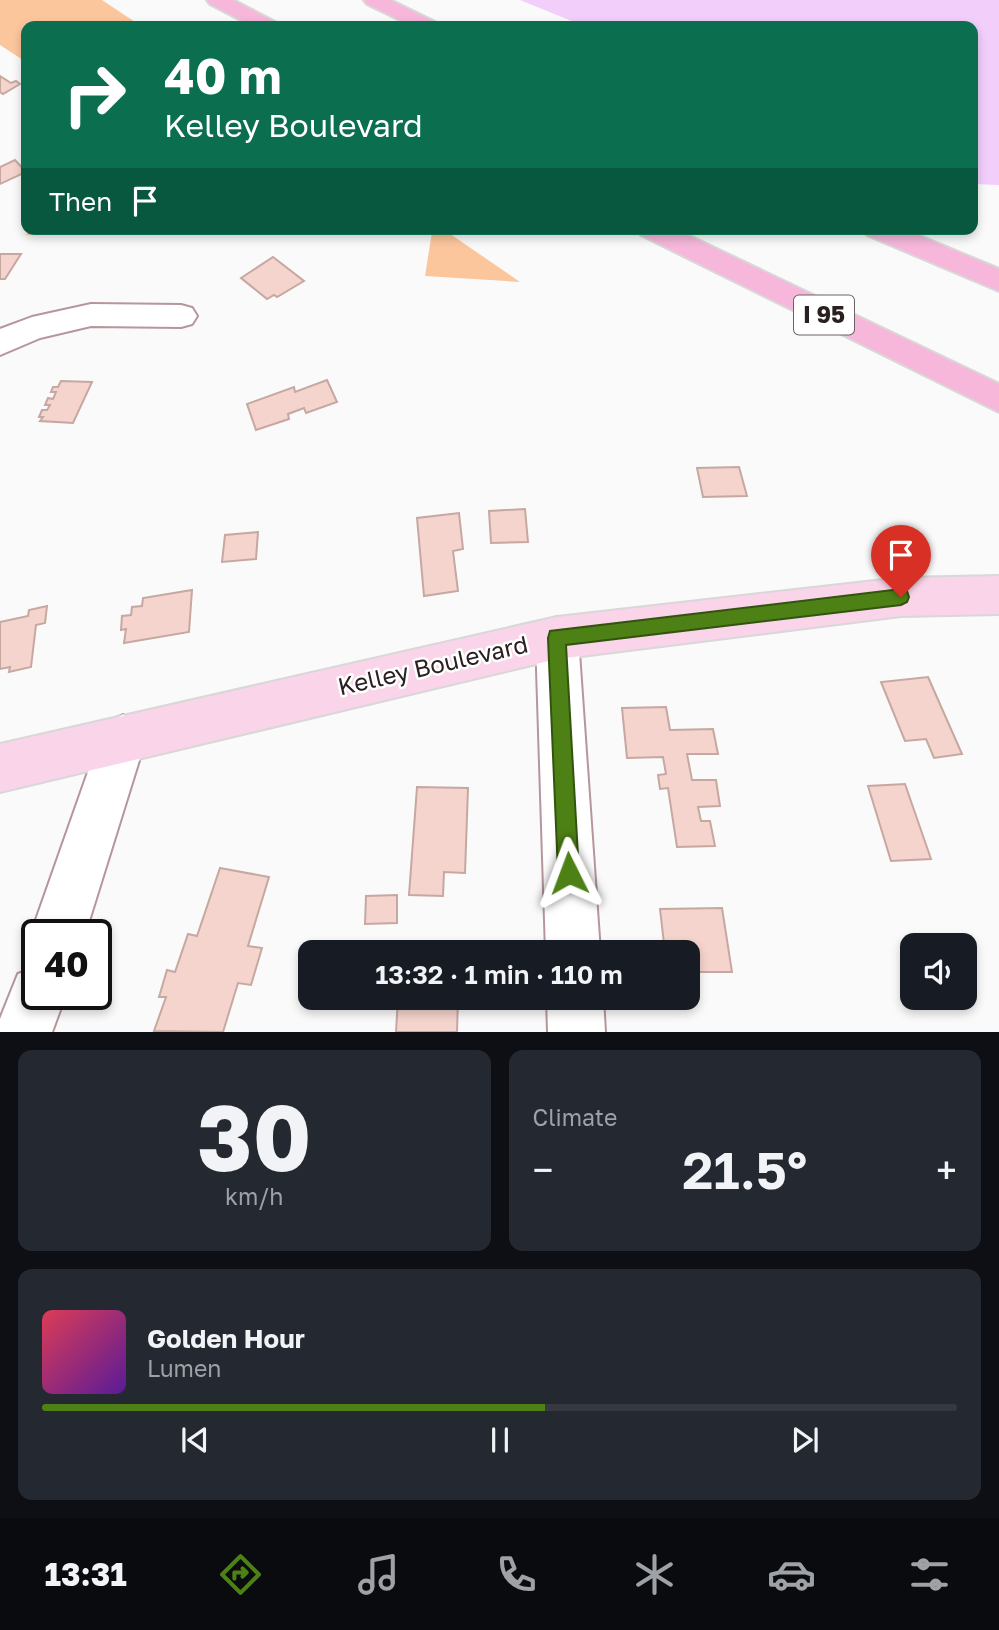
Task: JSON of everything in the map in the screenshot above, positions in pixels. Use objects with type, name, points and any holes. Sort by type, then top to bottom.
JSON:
[{"type":"highway","points":[[217,0],[259,21]]},
{"type":"highway","points":[[226,0],[261,21]]},
{"type":"highway","points":[[374,0],[418,21]]},
{"type":"highway","name":"I 95","points":[[663,235],[999,399]]},
{"type":"highway","points":[[891,235],[999,281]]},
{"type":"main road","name":"Kelley Boulevard","points":[[0,768],[557,638],[901,597],[999,595]]},
{"type":"street","points":[[0,342],[32,328],[91,315],[181,316]]},
{"type":"street","points":[[557,638],[572,940]]},
{"type":"street","points":[[63,919],[123,738]]},
{"type":"street","points":[[23,1031],[32,1010]]},
{"type":"street","points":[[576,1010],[577,1031]]},
{"type":"shaded area","points":[[0,0],[102,0],[134,21],[21,21],[21,59],[0,45]]},
{"type":"shaded area","points":[[520,0],[999,0],[999,185],[978,184],[978,21],[572,21]]},
{"type":"shaded area","points":[[432,235],[452,235],[520,282],[425,276]]},
{"type":"building","points":[[0,76],[11,83],[16,81],[20,84],[3,94],[0,92]]},
{"type":"building","points":[[15,160],[21,167],[21,174],[0,184],[0,167]]},
{"type":"building","points":[[0,254],[21,254],[5,279],[0,279]]},
{"type":"building","points":[[273,257],[304,281],[277,297],[274,295],[267,299],[241,278]]},
{"type":"building","points":[[327,380],[337,402],[306,413],[304,408],[288,414],[289,419],[256,430],[247,404],[294,387],[295,392]]},
{"type":"building","points":[[61,381],[92,382],[73,423],[40,421],[43,417],[39,417],[42,410],[47,410],[50,405],[45,405],[48,398],[53,399],[56,392],[51,392],[53,387],[58,387]]},
{"type":"building","points":[[739,467],[747,496],[703,497],[697,468]]},
{"type":"building","points":[[525,509],[528,542],[491,543],[489,511]]},
{"type":"building","points":[[459,513],[463,549],[453,551],[458,591],[424,596],[417,518]]},
{"type":"building","points":[[258,532],[256,559],[222,562],[225,535]]},
{"type":"building","points":[[192,590],[189,632],[124,643],[126,629],[121,630],[122,616],[131,615],[132,607],[142,606],[143,598]]},
{"type":"building","points":[[47,606],[45,623],[36,625],[31,667],[9,672],[10,667],[0,669],[0,622],[28,616],[29,610]]},
{"type":"building","points":[[928,677],[962,754],[934,758],[926,739],[905,741],[881,682]]},
{"type":"building","points":[[666,707],[670,730],[713,729],[718,754],[687,754],[692,780],[716,780],[720,806],[698,807],[701,821],[710,821],[715,846],[677,847],[668,788],[660,789],[658,775],[666,774],[663,757],[627,758],[622,708]]},
{"type":"building","points":[[905,784],[931,859],[891,861],[868,786]]},
{"type":"building","points":[[417,787],[468,788],[465,873],[444,872],[443,896],[409,895]]},
{"type":"building","points":[[220,868],[269,877],[248,946],[262,948],[251,985],[238,983],[223,1032],[154,1031],[166,997],[159,997],[167,970],[175,972],[188,934],[197,936]]},
{"type":"building","points":[[397,895],[397,923],[365,924],[366,896]]},
{"type":"building","points":[[722,908],[732,972],[700,972],[700,940],[664,940],[660,909]]},
{"type":"building","points":[[397,1010],[458,1010],[457,1032],[396,1032]]},
{"type":"route","points":[[569,873],[557,638],[901,597]]}]
